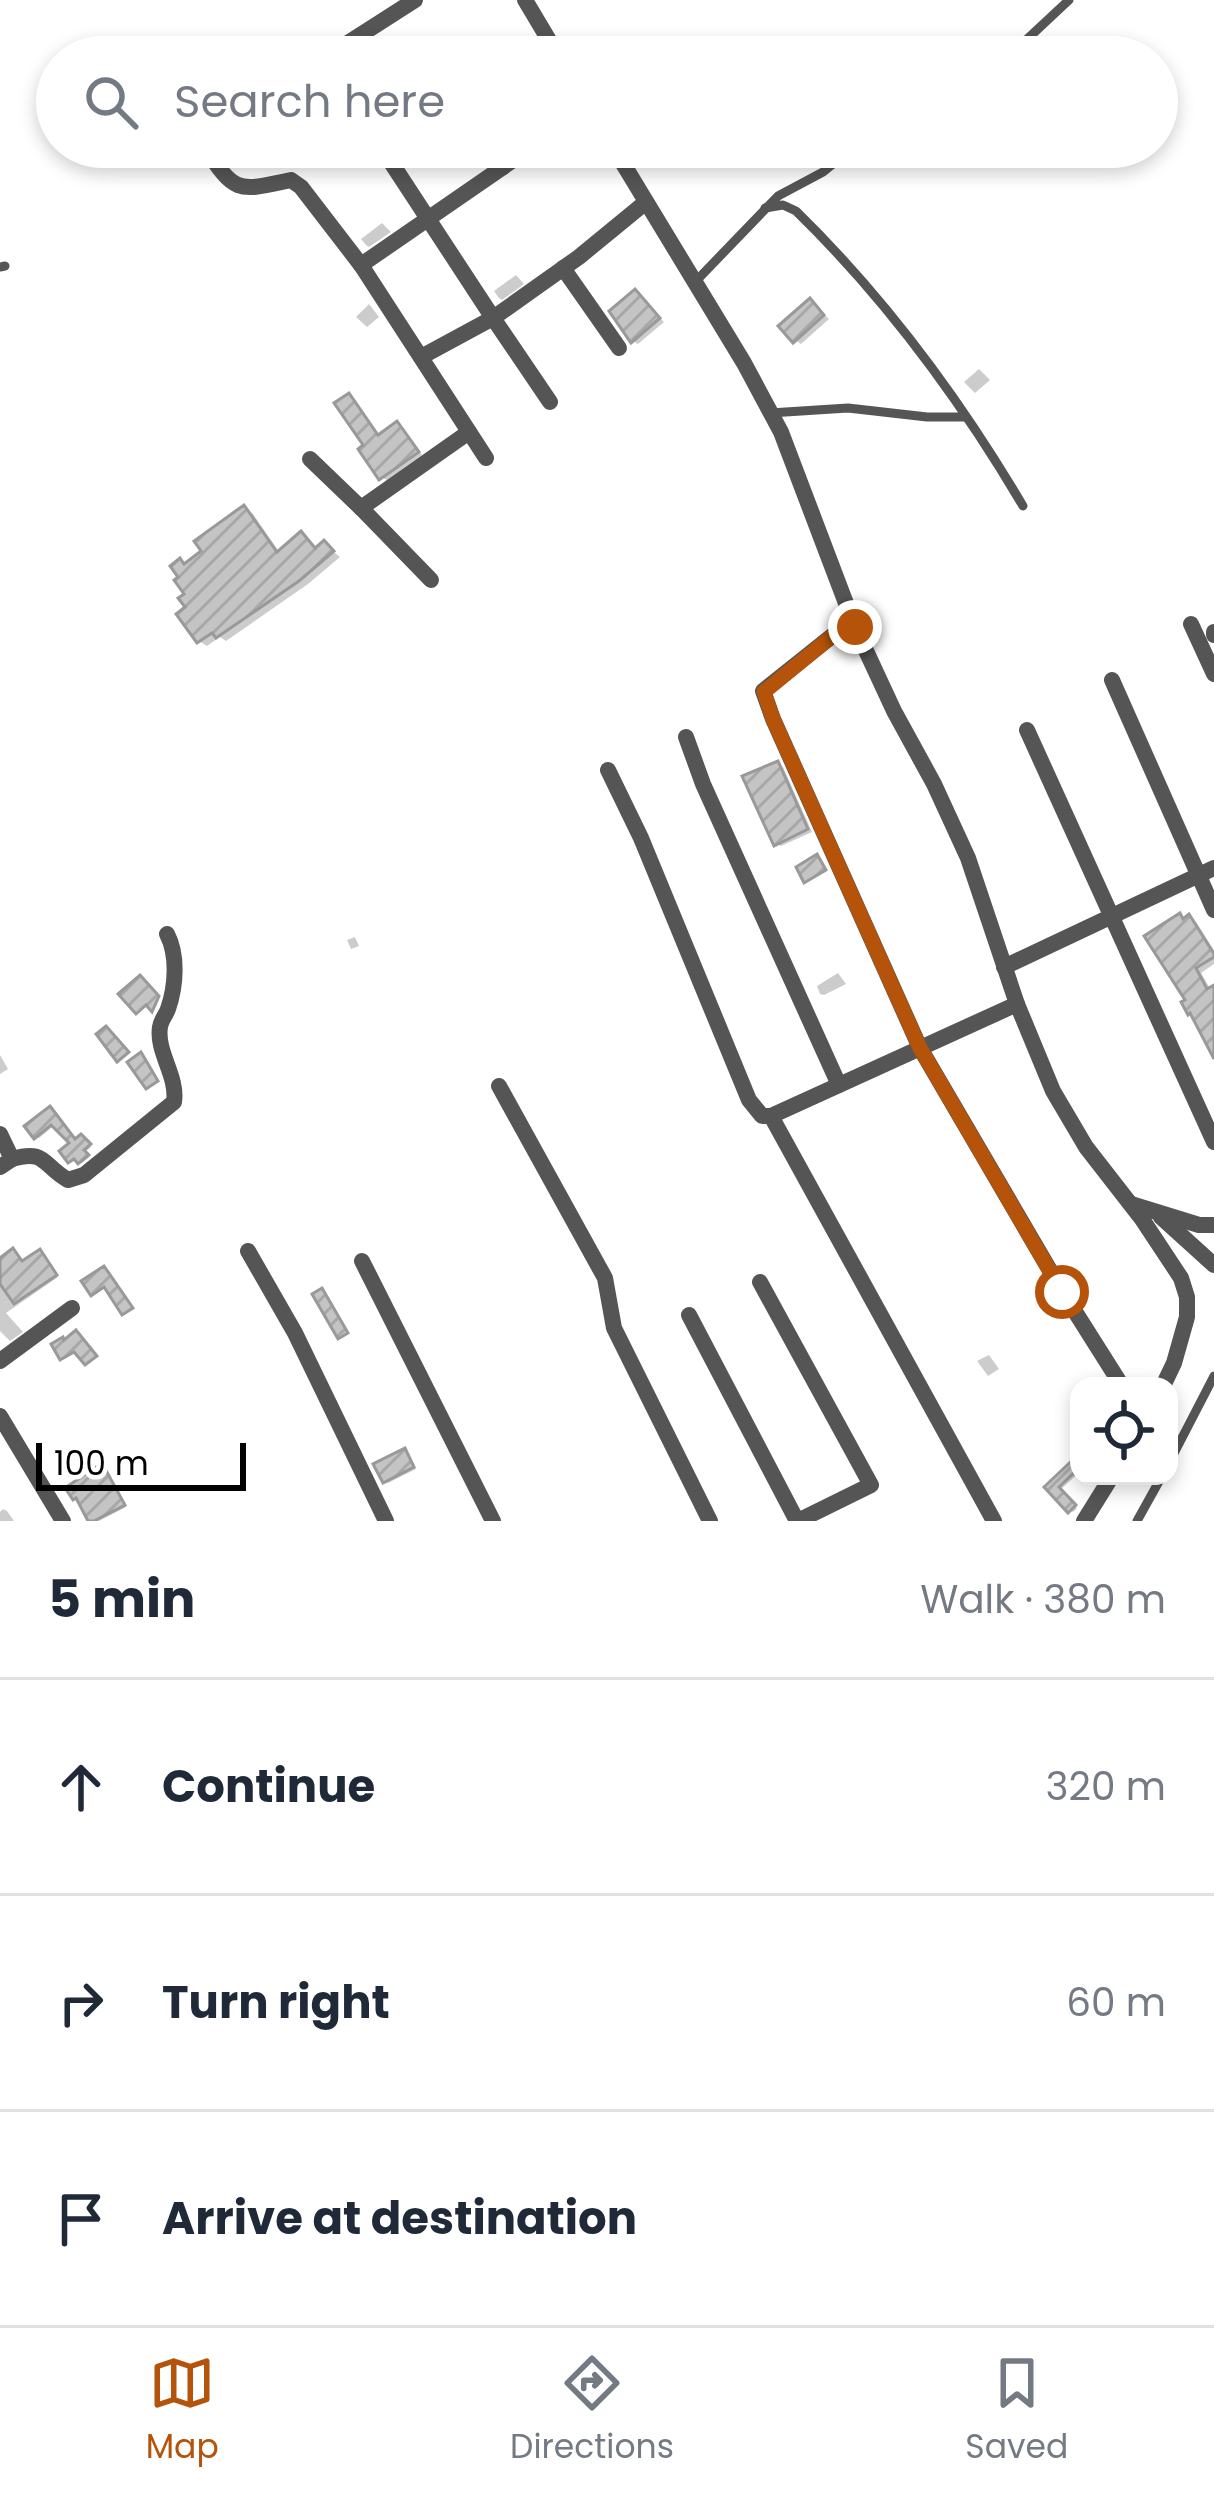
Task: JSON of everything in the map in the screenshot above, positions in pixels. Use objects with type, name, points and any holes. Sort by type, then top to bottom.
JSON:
[{"type":"street","points":[[359,36],[415,0]]},
{"type":"street","points":[[524,0],[546,36]]},
{"type":"street","points":[[220,168],[239,187],[291,180],[301,187],[361,266],[486,458]]},
{"type":"street","points":[[395,168],[550,402]]},
{"type":"street","points":[[361,266],[502,168]]},
{"type":"street","points":[[626,168],[770,413],[852,620],[968,858],[1017,1004],[1053,1091],[1086,1147],[1168,1257],[1187,1297],[1183,1336],[1167,1377]]},
{"type":"street","points":[[421,357],[494,318],[646,202]]},
{"type":"street","points":[[563,268],[619,349]]},
{"type":"street","points":[[361,508],[469,432]]},
{"type":"street","points":[[310,459],[430,580]]},
{"type":"street","points":[[852,620],[764,692],[773,719],[920,1048],[1116,1377]]},
{"type":"street","points":[[1191,624],[1214,674]]},
{"type":"street","points":[[1112,680],[1206,872],[1214,910]]},
{"type":"street","points":[[1027,730],[1214,1142]]},
{"type":"street","points":[[686,737],[839,1085]]},
{"type":"street","points":[[608,770],[641,838],[748,1100],[762,1116],[771,1116],[1017,1004]]},
{"type":"street","points":[[1004,967],[1206,872]]},
{"type":"street","points":[[0,1134],[6,1163],[29,1154],[42,1158],[68,1180],[84,1175],[174,1102],[176,1088],[160,1027],[169,1006],[174,970],[174,949],[167,934]]},
{"type":"street","points":[[499,1086],[605,1278],[614,1328],[710,1521]]},
{"type":"street","points":[[771,1116],[994,1521]]},
{"type":"street","points":[[1131,1204],[1199,1225],[1214,1225]]},
{"type":"street","points":[[1150,1210],[1214,1265]]},
{"type":"street","points":[[248,1251],[296,1333],[386,1521]]},
{"type":"street","points":[[362,1261],[493,1521]]},
{"type":"street","points":[[689,1315],[798,1521],[871,1485],[760,1282]]},
{"type":"street","points":[[0,1361],[71,1308]]},
{"type":"street","points":[[0,1416],[63,1521]]},
{"type":"street","points":[[1084,1521],[1106,1485]]},
{"type":"lane","points":[[1030,36],[1069,0]]},
{"type":"lane","points":[[695,282],[766,208],[790,188],[828,168]]},
{"type":"lane","points":[[766,208],[790,206],[881,307],[985,442],[1023,506]]},
{"type":"lane","points":[[770,413],[848,408],[965,417]]},
{"type":"lane","points":[[1178,1446],[1214,1376]]},
{"type":"lane","points":[[1137,1521],[1157,1485]]},
{"type":"building","points":[[635,289],[660,318],[631,343],[609,311]]},
{"type":"building","points":[[810,298],[824,315],[793,343],[778,326]]},
{"type":"building","points":[[349,393],[378,435],[397,421],[419,452],[379,480],[358,449],[363,445],[334,403]]},
{"type":"building","points":[[244,505],[277,552],[301,531],[315,548],[324,540],[334,551],[216,638],[212,633],[197,643],[176,614],[185,607],[178,598],[184,594],[170,566],[180,558],[184,564],[201,551],[194,541]]},
{"type":"building","points":[[778,761],[808,829],[774,846],[742,776]]},
{"type":"building","points":[[817,854],[826,870],[804,883],[796,867]]},
{"type":"building","points":[[1180,913],[1183,919],[1189,914],[1214,954],[1196,968],[1207,989],[1214,985],[1214,1059],[1181,1002],[1185,1000],[1144,936]]},
{"type":"building","points":[[140,975],[159,996],[152,1012],[146,1005],[136,1014],[118,994]]},
{"type":"building","points":[[106,1026],[129,1052],[117,1062],[96,1034]]},
{"type":"building","points":[[141,1052],[158,1081],[146,1089],[127,1062]]},
{"type":"building","points":[[50,1106],[75,1139],[81,1134],[91,1144],[84,1150],[89,1155],[78,1164],[74,1159],[68,1163],[59,1151],[69,1143],[51,1125],[34,1139],[24,1126]]},
{"type":"building","points":[[13,1248],[22,1261],[40,1249],[57,1275],[14,1304],[0,1284],[0,1258]]},
{"type":"building","points":[[104,1266],[133,1308],[122,1315],[104,1287],[91,1296],[81,1281]]},
{"type":"building","points":[[322,1288],[348,1333],[338,1339],[312,1294]]},
{"type":"building","points":[[76,1330],[97,1356],[85,1365],[74,1352],[60,1360],[51,1344]]},
{"type":"building","points":[[405,1448],[414,1467],[383,1483],[373,1464]]},
{"type":"building","points":[[1070,1462],[1070,1477],[1059,1487],[1076,1505],[1068,1513],[1044,1487]]},
{"type":"building","points":[[102,1463],[125,1505],[88,1521],[65,1488]]},
{"type":"route","points":[[855,627],[852,620],[764,692],[920,1048],[1062,1292]]}]
